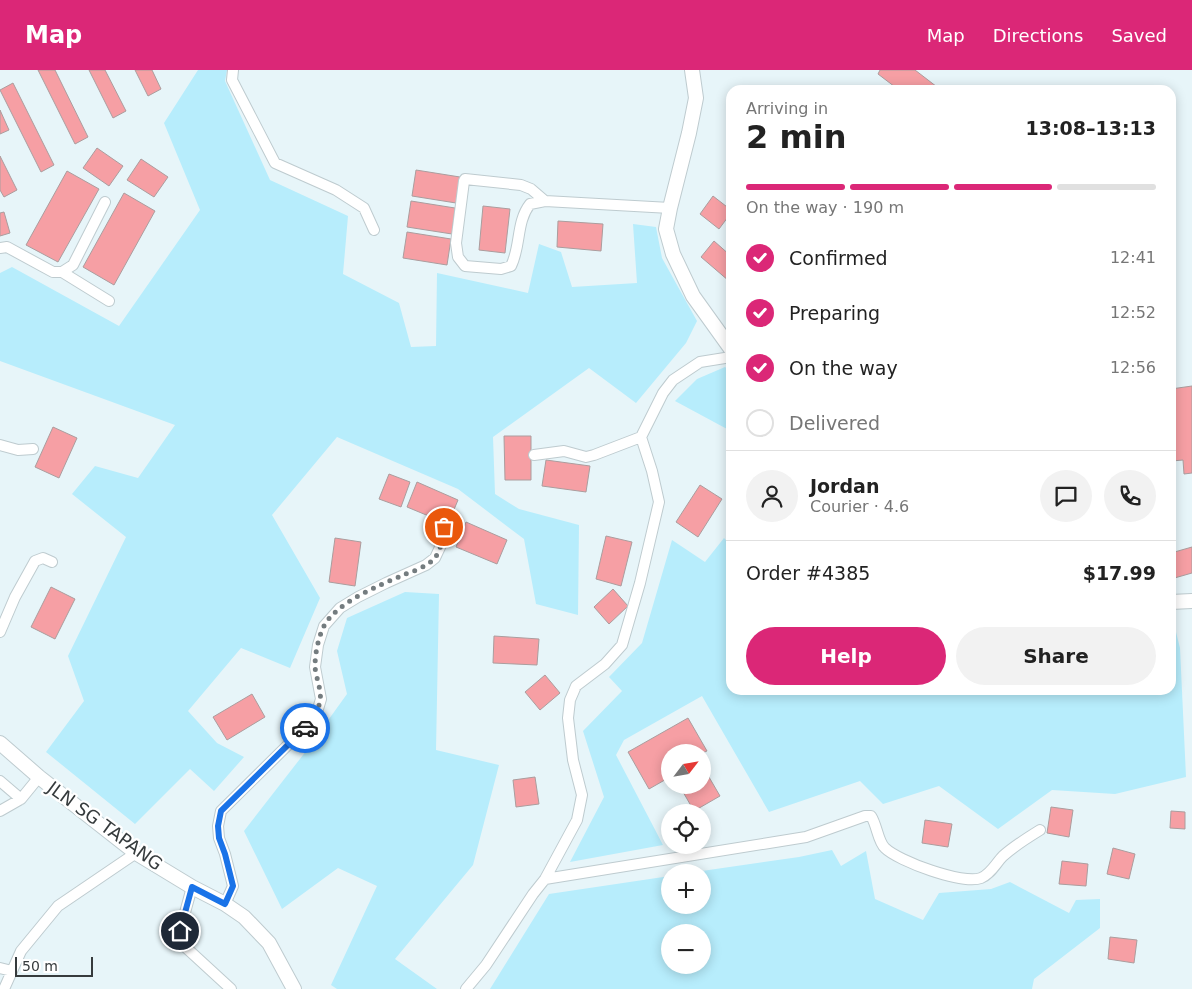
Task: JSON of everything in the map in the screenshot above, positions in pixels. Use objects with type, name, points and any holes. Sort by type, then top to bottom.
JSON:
[{"type":"street","points":[[233,70],[232,80],[275,163],[336,190],[364,208],[374,230]]},
{"type":"street","points":[[692,70],[696,98],[666,229],[673,254],[693,296],[726,342]]},
{"type":"street","points":[[545,201],[531,189],[521,185],[466,179],[456,243],[458,257],[465,266],[501,269],[511,266],[515,257],[523,213],[530,204],[545,201],[670,208]]},
{"type":"street","points":[[62,272],[73,265],[105,202]]},
{"type":"street","points":[[0,248],[7,247],[53,272],[62,272],[109,301]]},
{"type":"street","points":[[534,455],[564,451],[586,456],[594,455],[641,437],[663,392],[673,380],[700,362],[726,358]]},
{"type":"street","points":[[466,989],[486,965],[545,879],[577,820],[582,795],[573,760],[568,718],[570,700],[576,686],[605,664],[622,645],[640,583],[659,502],[652,471],[641,437]]},
{"type":"street","points":[[0,445],[18,450],[33,449]]},
{"type":"street","points":[[225,904],[233,886],[219,838],[218,826],[221,811],[301,732],[318,709],[321,699],[315,667],[318,645],[324,626],[340,608],[386,582],[426,565],[435,558],[442,543],[444,527]]},
{"type":"street","points":[[0,632],[15,597],[35,561],[43,558],[52,562]]},
{"type":"street","points":[[1176,602],[1192,601]]},
{"type":"street","name":"JLN SG TAPANG","points":[[0,743],[39,777],[136,853],[244,917],[269,943],[294,989]]},
{"type":"street","points":[[0,811],[20,799],[39,777]]},
{"type":"street","points":[[0,782],[20,799]]},
{"type":"street","points":[[545,879],[806,837],[865,816],[871,816],[875,822],[882,845],[892,853],[945,875],[966,879],[980,879],[1015,846],[1040,830]]},
{"type":"street","points":[[4,989],[21,951],[58,906],[136,853]]},
{"type":"street","points":[[192,887],[180,931],[181,943],[231,989]]},
{"type":"street","points":[[0,968],[12,971]]},
{"type":"shaded area","points":[[198,70],[227,70],[225,81],[270,180],[348,216],[343,274],[399,303],[411,347],[436,346],[437,273],[528,293],[539,244],[561,252],[572,287],[637,283],[633,224],[656,227],[662,258],[697,321],[686,343],[636,403],[589,368],[493,437],[495,494],[519,509],[579,525],[578,615],[536,604],[524,539],[458,489],[337,437],[272,515],[320,598],[290,668],[241,648],[188,711],[217,743],[244,757],[214,791],[190,769],[135,824],[46,752],[84,701],[68,656],[126,537],[72,494],[95,466],[138,478],[175,425],[0,361],[0,273],[12,267],[119,326],[200,210],[164,123]]},
{"type":"shaded area","points":[[726,368],[726,428],[675,401],[697,379]]},
{"type":"shaded area","points":[[724,538],[726,540],[726,695],[1176,695],[1176,632],[1180,648],[1186,777],[1115,794],[1052,790],[998,829],[939,786],[883,804],[860,781],[769,812],[702,696],[624,740],[616,755],[661,841],[661,845],[570,862],[604,797],[583,731],[622,691],[609,677],[642,643],[672,540],[705,562]]},
{"type":"shaded area","points":[[405,592],[439,594],[436,750],[499,765],[473,865],[395,959],[437,989],[337,989],[331,985],[377,886],[338,868],[282,909],[244,831],[347,694],[337,651],[347,618]]},
{"type":"shaded area","points":[[832,850],[841,866],[866,851],[875,899],[923,920],[939,893],[991,889],[1010,882],[1069,913],[1076,900],[1100,899],[1100,928],[1034,979],[1032,989],[490,989],[549,894],[661,877],[661,914],[711,914],[711,870],[799,857]]},
{"type":"building","points":[[38,70],[55,70],[88,137],[75,144]]},
{"type":"building","points":[[89,70],[105,70],[126,111],[113,118]]},
{"type":"building","points":[[135,70],[152,70],[161,89],[148,96]]},
{"type":"building","points":[[880,70],[915,70],[934,85],[892,85],[878,74]]},
{"type":"building","points":[[13,83],[54,165],[41,172],[0,90]]},
{"type":"building","points":[[0,110],[9,130],[0,134]]},
{"type":"building","points":[[97,148],[123,166],[109,186],[83,168]]},
{"type":"building","points":[[0,156],[17,190],[4,197],[0,190]]},
{"type":"building","points":[[141,159],[168,177],[154,197],[127,180]]},
{"type":"building","points":[[416,170],[460,177],[456,203],[412,196]]},
{"type":"building","points":[[67,171],[99,189],[58,262],[26,245]]},
{"type":"building","points":[[124,193],[155,211],[114,285],[83,267]]},
{"type":"building","points":[[713,196],[726,206],[726,220],[719,229],[700,214]]},
{"type":"building","points":[[411,201],[455,208],[452,234],[407,227]]},
{"type":"building","points":[[483,206],[510,209],[505,253],[479,250]]},
{"type":"building","points":[[4,212],[10,233],[0,236],[0,213]]},
{"type":"building","points":[[558,221],[603,224],[601,251],[557,247]]},
{"type":"building","points":[[407,232],[451,239],[447,265],[403,258]]},
{"type":"building","points":[[714,241],[726,252],[726,278],[701,257]]},
{"type":"building","points":[[1192,386],[1192,473],[1184,474],[1183,460],[1176,461],[1176,388]]},
{"type":"building","points":[[53,427],[77,438],[59,478],[35,467]]},
{"type":"building","points":[[504,436],[531,436],[531,480],[505,480]]},
{"type":"building","points":[[546,460],[590,466],[586,492],[542,486]]},
{"type":"building","points":[[389,474],[410,482],[401,507],[379,499]]},
{"type":"building","points":[[417,482],[458,500],[448,524],[407,507]]},
{"type":"building","points":[[700,485],[722,499],[698,537],[676,522]]},
{"type":"building","points":[[466,522],[507,540],[497,564],[456,547]]},
{"type":"building","points":[[606,536],[632,542],[621,586],[596,579]]},
{"type":"building","points":[[335,538],[361,542],[355,586],[329,582]]},
{"type":"building","points":[[1192,547],[1192,573],[1176,578],[1176,552]]},
{"type":"building","points":[[51,587],[75,599],[55,639],[31,627]]},
{"type":"building","points":[[613,589],[628,606],[609,624],[594,607]]},
{"type":"building","points":[[494,636],[539,639],[537,665],[493,663]]},
{"type":"building","points":[[545,675],[560,693],[540,710],[525,692]]},
{"type":"building","points":[[252,694],[265,717],[227,740],[213,717]]},
{"type":"building","points":[[688,718],[703,744],[661,744],[661,782],[649,789],[628,752]]},
{"type":"building","points":[[535,777],[539,804],[516,807],[513,780]]},
{"type":"building","points":[[711,780],[720,796],[706,804],[690,804],[684,794],[711,794]]},
{"type":"building","points":[[1051,807],[1073,810],[1069,837],[1047,833]]},
{"type":"building","points":[[1171,811],[1185,812],[1185,829],[1170,828]]},
{"type":"building","points":[[925,820],[952,824],[948,847],[922,843]]},
{"type":"building","points":[[1113,848],[1135,854],[1129,879],[1107,874]]},
{"type":"building","points":[[1062,861],[1088,864],[1086,886],[1059,884]]},
{"type":"building","points":[[1110,937],[1137,940],[1134,963],[1108,959]]},
{"type":"way so far","points":[[305,728],[318,709],[321,699],[315,667],[318,645],[324,626],[340,608],[386,582],[426,565],[435,558],[442,543],[444,527]]},
{"type":"route","points":[[180,931],[192,887],[225,904],[233,886],[230,870],[219,838],[218,826],[221,811],[305,728]]}]
